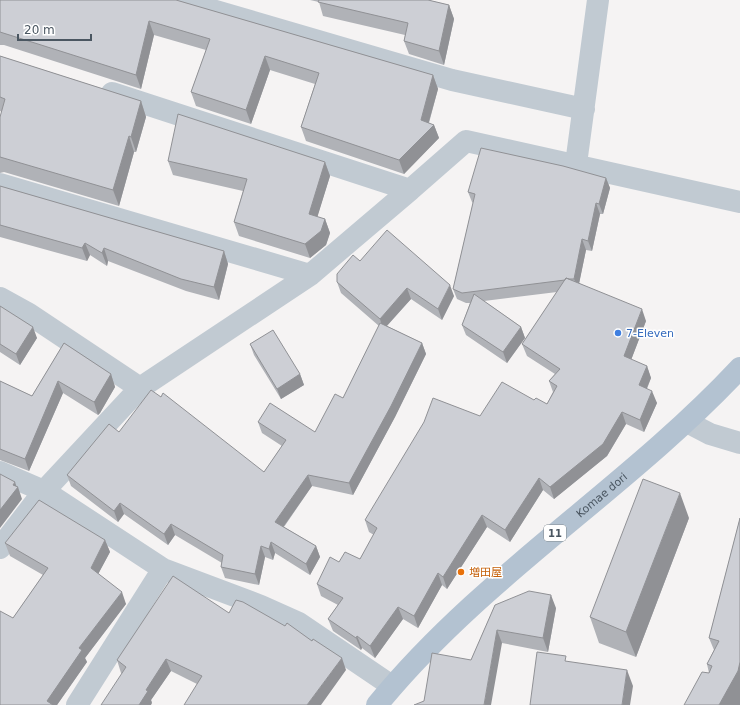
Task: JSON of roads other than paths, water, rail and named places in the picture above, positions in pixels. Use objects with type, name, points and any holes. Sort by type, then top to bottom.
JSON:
[{"type":"main road","name":"Komae dori","points":[[377,705],[392,686],[466,611],[687,422],[740,368]]},
{"type":"street","points":[[178,0],[452,80],[584,109]]},
{"type":"street","points":[[576,164],[598,0]]},
{"type":"street","points":[[90,86],[410,190]]},
{"type":"street","points":[[0,548],[44,491],[140,388],[310,275],[466,141],[576,164],[740,202]]},
{"type":"street","points":[[0,184],[310,275]]},
{"type":"street","points":[[0,298],[29,314],[140,388]]},
{"type":"street","points":[[687,422],[710,434],[740,443]]},
{"type":"street","points":[[0,472],[44,491],[162,569],[261,606],[299,623],[392,686]]},
{"type":"street","points":[[77,705],[162,569]]},
{"type":"place","name":"7-Eleven","points":[[618,333]]},
{"type":"place","name":"増田屋","points":[[461,572]]}]
